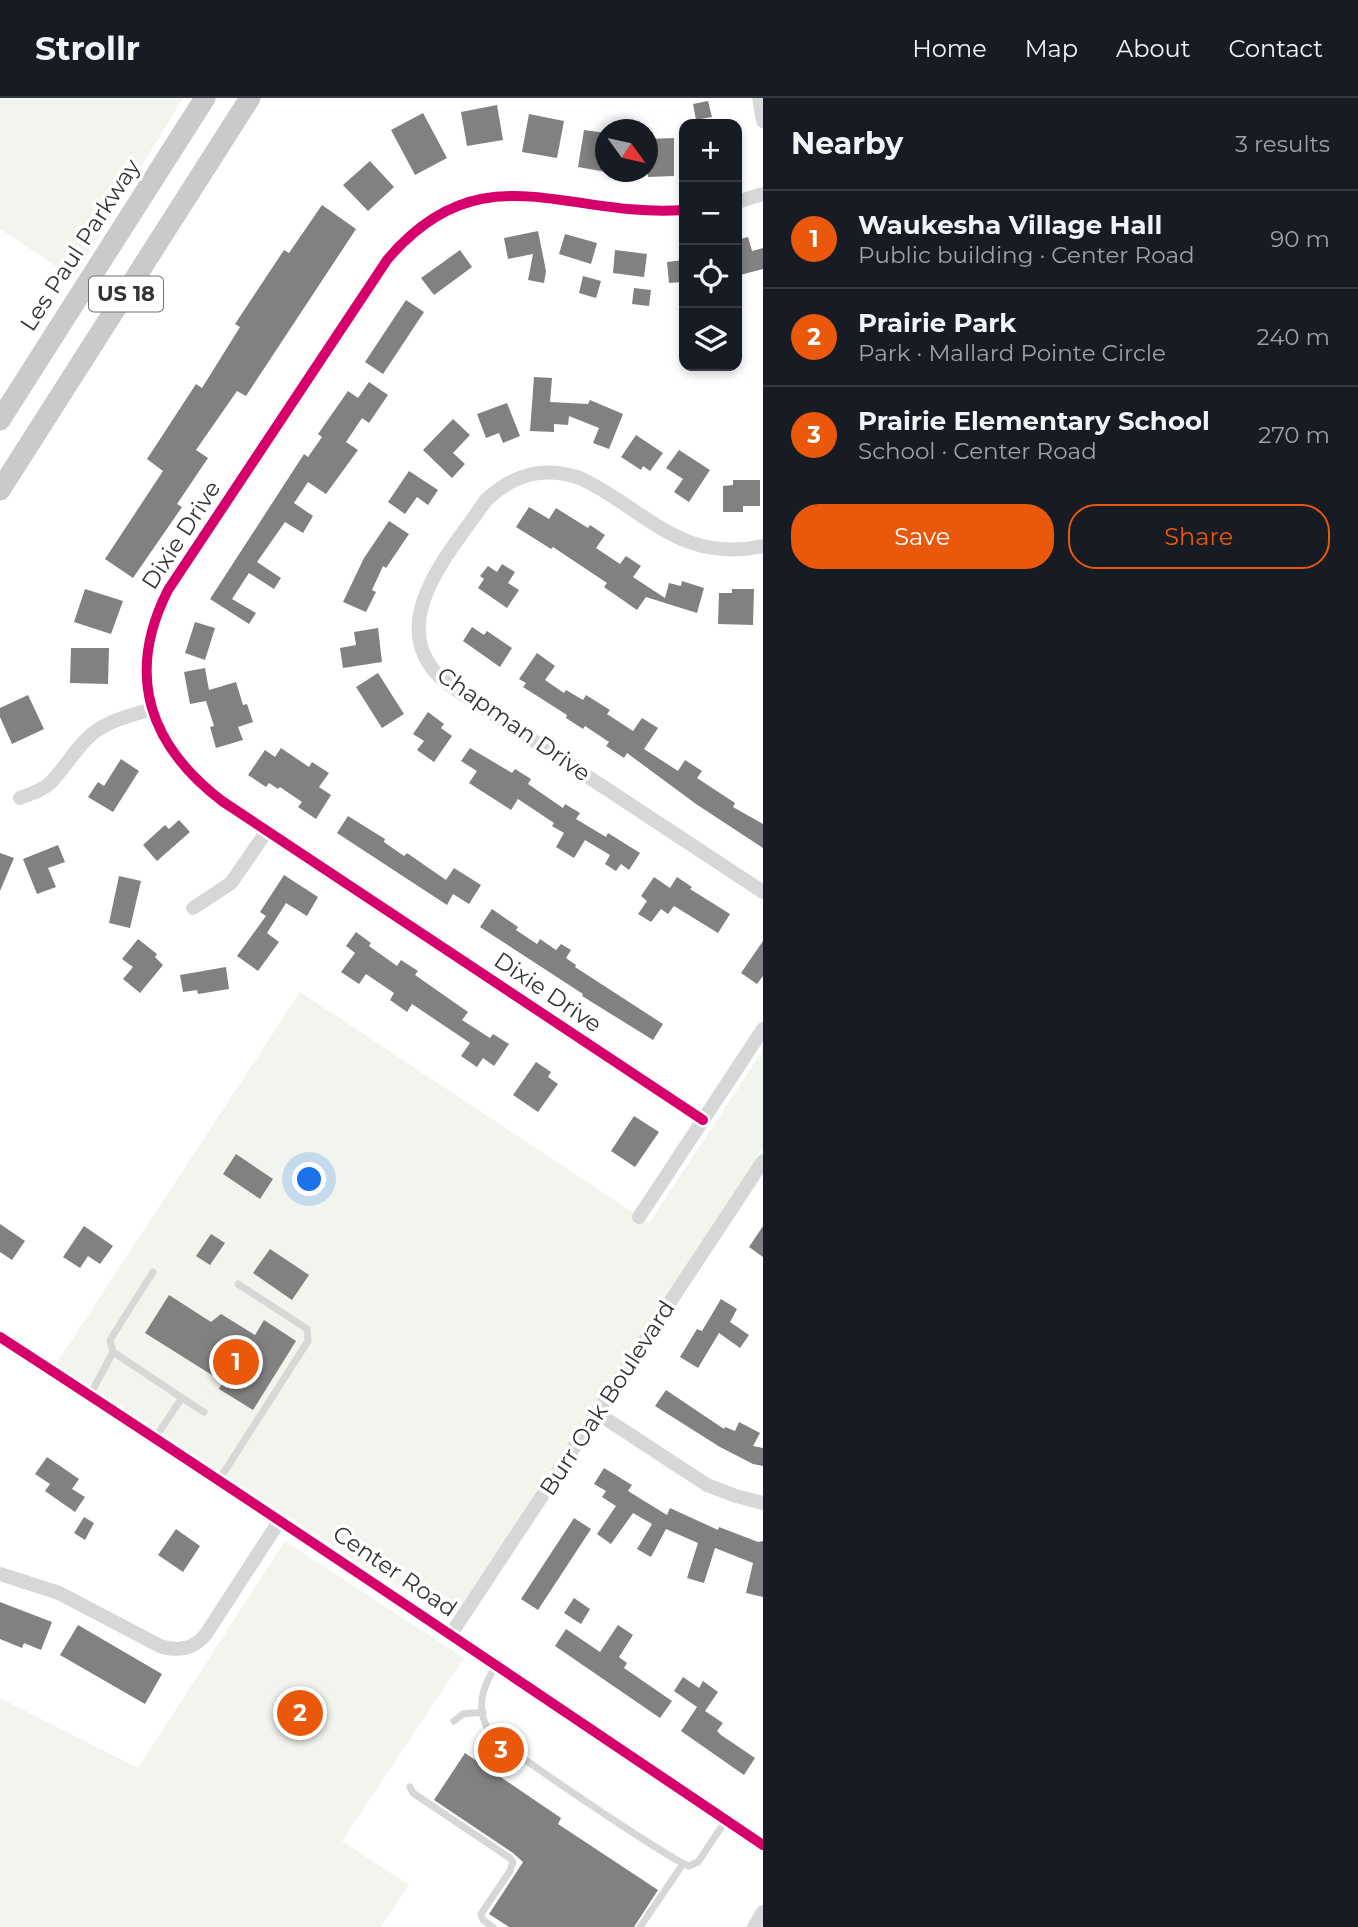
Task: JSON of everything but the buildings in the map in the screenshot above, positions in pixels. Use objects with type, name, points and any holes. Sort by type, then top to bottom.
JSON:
[{"type":"main road","name":"Les Paul Parkway","points":[[0,419],[205,98]]},
{"type":"main road","name":"US 18","points":[[0,490],[250,98]]},
{"type":"main road","points":[[65,318],[96,340]]},
{"type":"street","points":[[759,98],[763,121]]},
{"type":"street","points":[[742,200],[763,194]]},
{"type":"street","name":"Dixie Drive","points":[[679,210],[617,208],[527,195],[498,196],[472,201],[444,211],[402,243],[387,260],[168,590],[158,610],[147,649],[148,687],[160,732],[175,757],[198,782],[267,831],[703,1120]]},
{"type":"street","name":"Chapman Drive","points":[[763,546],[734,550],[702,546],[662,530],[580,478],[568,474],[537,472],[516,477],[486,500],[425,592],[418,615],[419,635],[424,653],[440,677],[763,892]]},
{"type":"street","points":[[20,798],[41,790],[50,783],[74,751],[103,727],[124,717],[153,709]]},
{"type":"street","points":[[193,908],[231,883],[267,831]]},
{"type":"street","points":[[639,1217],[763,1029]]},
{"type":"street","name":"Burr Oak Boulevard","points":[[451,1634],[763,1161]]},
{"type":"street","name":"Center Road","points":[[0,1337],[280,1520],[763,1845]]},
{"type":"street","points":[[597,1413],[701,1481],[736,1496],[763,1503]]},
{"type":"street","points":[[0,1574],[59,1593],[160,1646],[178,1650],[193,1646],[206,1634],[280,1520]]},
{"type":"street","points":[[754,1927],[763,1912]]},
{"type":"lane","points":[[153,1272],[110,1340],[113,1352],[204,1412]]},
{"type":"lane","points":[[219,1480],[308,1341],[307,1329],[238,1284]]},
{"type":"lane","points":[[89,1395],[113,1352]]},
{"type":"lane","points":[[155,1438],[183,1398]]},
{"type":"lane","points":[[496,1665],[484,1685],[483,1712],[488,1730],[500,1742],[683,1864],[694,1866],[698,1862],[726,1820]]},
{"type":"lane","points":[[454,1721],[463,1714],[483,1712]]},
{"type":"lane","points":[[410,1787],[413,1793],[513,1862],[510,1871],[481,1914],[483,1920],[493,1927]]},
{"type":"lane","points":[[640,1927],[683,1864]]},
{"type":"shaded area","points":[[0,98],[183,98],[74,278],[0,229]]},
{"type":"shaded area","points":[[300,992],[649,1223],[763,1050],[763,1148],[460,1607],[452,1612],[444,1611],[370,1570],[56,1364]]},
{"type":"shaded area","points":[[285,1541],[464,1658],[342,1841],[409,1885],[381,1927],[0,1927],[0,1698],[138,1768]]},
{"type":"cycle path","points":[[679,210],[642,210],[527,196],[491,197],[457,206],[422,226],[387,260],[168,590],[155,621],[148,651],[147,679],[161,732],[197,779],[222,801],[703,1120]]},
{"type":"cycle path","points":[[0,1337],[763,1845]]},
{"type":"place","name":"Waukesha Village Hall","points":[[236,1362]]},
{"type":"place","name":"Prairie Park","points":[[300,1713]]},
{"type":"place","name":"Prairie Elementary School","points":[[501,1750]]}]
